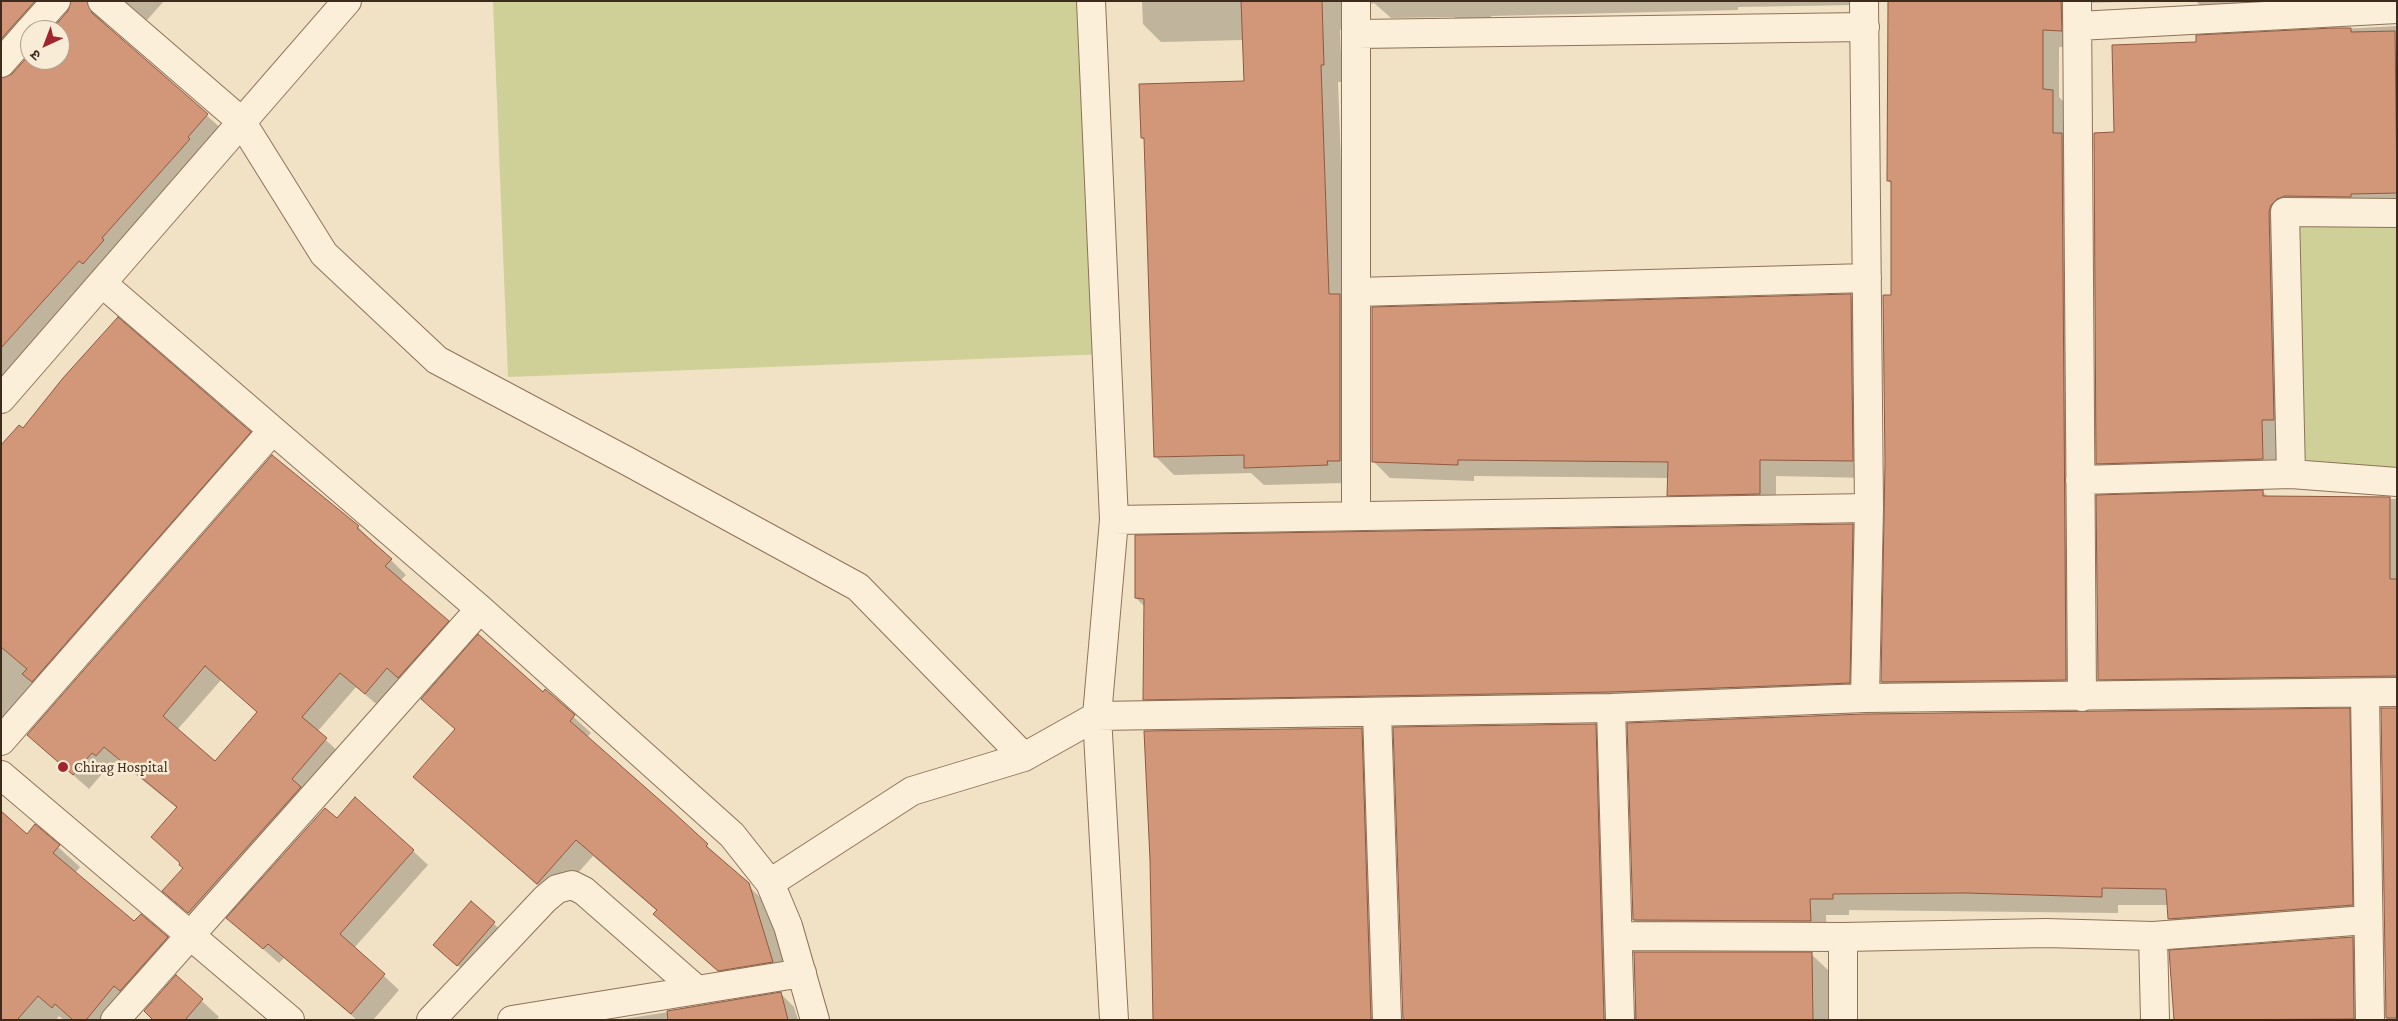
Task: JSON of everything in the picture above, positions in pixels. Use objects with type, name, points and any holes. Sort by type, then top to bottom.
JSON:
[{"type":"street","points":[[39,20],[56,1]]},
{"type":"street","points":[[102,1],[241,121],[324,254],[437,360],[858,587],[1024,757]]},
{"type":"street","points":[[1,398],[347,1]]},
{"type":"street","points":[[1091,1],[1114,520],[1097,716],[1114,1020]]},
{"type":"street","points":[[1356,1],[1356,516]]},
{"type":"street","points":[[2082,697],[2077,14],[2397,9]]},
{"type":"street","points":[[1357,34],[1865,14],[1869,508],[1865,698]]},
{"type":"street","points":[[1,63],[20,41]]},
{"type":"street","points":[[2290,474],[2285,212],[2397,213]]},
{"type":"street","points":[[1356,292],[1867,278]]},
{"type":"street","points":[[102,283],[480,609],[732,835],[770,883],[788,926],[815,1020]]},
{"type":"street","points":[[1,741],[272,430]]},
{"type":"street","points":[[2080,480],[2290,474],[2397,482]]},
{"type":"street","points":[[1114,520],[1869,508]]},
{"type":"street","points":[[115,1020],[480,609]]},
{"type":"street","points":[[770,883],[912,791],[1024,757],[1097,716],[1611,708],[1865,698],[2365,694],[2397,692]]},
{"type":"street","points":[[2365,694],[2370,1020]]},
{"type":"street","points":[[1611,708],[1620,1020]]},
{"type":"street","points":[[1377,712],[1387,1020]]},
{"type":"street","points":[[1,775],[290,1020]]},
{"type":"street","points":[[430,1020],[556,888],[572,885],[584,892],[697,990]]},
{"type":"street","points":[[1619,936],[1843,937],[2046,933],[2153,936],[2367,920]]},
{"type":"street","points":[[2153,936],[2155,1020]]},
{"type":"street","points":[[1843,937],[1844,1020]]},
{"type":"street","points":[[512,1020],[802,973]]},
{"type":"green space","points":[[493,1],[1091,1],[1106,354],[508,377]]},
{"type":"green space","points":[[2285,212],[2397,213],[2397,482],[2291,474]]},
{"type":"building","points":[[1,1],[35,1],[1,39]]},
{"type":"building","points":[[71,1],[87,1],[92,13],[208,114],[188,137],[190,139],[102,238],[104,240],[83,264],[79,261],[1,348],[1,78],[12,74],[20,65],[20,70],[70,70],[70,20],[60,20],[68,11]]},
{"type":"building","points":[[1241,1],[1322,1],[1324,65],[1321,65],[1329,294],[1340,294],[1340,461],[1327,461],[1328,465],[1244,468],[1244,455],[1154,457],[1144,138],[1141,138],[1139,84],[1244,81]]},
{"type":"building","points":[[1888,1],[2061,1],[2062,31],[2043,30],[2043,89],[2053,90],[2053,133],[2062,133],[2066,680],[1881,682],[1885,462],[1883,295],[1891,295],[1891,181],[1887,181]]},
{"type":"building","points":[[2351,28],[2351,32],[2395,31],[2397,193],[2351,194],[2351,197],[2285,196],[2277,199],[2271,205],[2269,212],[2274,420],[2262,420],[2263,459],[2096,464],[2094,133],[2114,132],[2112,45],[2196,42],[2196,35]]},
{"type":"building","points":[[1851,294],[1853,461],[1760,460],[1760,494],[1667,496],[1668,462],[1458,460],[1458,465],[1372,462],[1372,307]]},
{"type":"building","points":[[118,317],[251,432],[32,682],[22,674],[27,669],[1,647],[1,445],[19,425],[23,428],[63,378]]},
{"type":"building","points":[[272,455],[359,526],[357,528],[392,559],[385,566],[449,621],[398,678],[387,668],[365,694],[340,673],[302,717],[327,738],[292,779],[301,787],[188,913],[162,891],[183,868],[179,865],[180,863],[151,837],[177,807],[104,747],[96,756],[92,753],[73,775],[27,735]],"holes":[[[205,666],[257,712],[215,761],[163,716]]]},
{"type":"building","points":[[2263,490],[2263,496],[2390,497],[2390,579],[2397,579],[2397,676],[2098,680],[2096,495]]},
{"type":"building","points":[[1853,524],[1850,683],[1611,692],[1143,700],[1144,599],[1135,598],[1135,535]]},
{"type":"building","points":[[478,634],[543,692],[545,689],[575,715],[570,721],[671,810],[708,844],[706,846],[749,883],[773,962],[718,971],[653,914],[657,910],[576,840],[537,884],[413,777],[455,729],[421,699]]},
{"type":"building","points":[[2350,708],[2353,905],[2168,919],[2166,889],[2102,888],[2102,897],[1966,893],[1833,894],[1833,899],[1810,899],[1811,921],[1633,920],[1627,723],[1865,714]]},
{"type":"building","points":[[2381,708],[2397,708],[2397,1018],[2386,1018]]},
{"type":"building","points":[[1596,724],[1604,1020],[1403,1020],[1393,727]]},
{"type":"building","points":[[1362,728],[1371,1020],[1153,1020],[1150,860],[1144,731]]},
{"type":"building","points":[[355,797],[414,850],[340,934],[385,974],[351,1014],[268,944],[263,949],[226,918],[325,808],[337,818]]},
{"type":"building","points":[[1,811],[27,834],[35,824],[60,845],[53,853],[134,921],[141,914],[168,937],[120,991],[114,986],[86,1020],[73,1020],[55,1004],[52,1008],[38,996],[17,1020],[1,1020]]},
{"type":"building","points":[[471,901],[495,922],[457,966],[433,945]]},
{"type":"building","points":[[2353,937],[2354,1019],[2174,1020],[2169,950]]},
{"type":"building","points":[[1634,952],[1812,952],[1813,1020],[1636,1020]]},
{"type":"building","points":[[176,975],[203,999],[185,1020],[153,1020],[144,1011]]},
{"type":"building","points":[[781,992],[788,1020],[668,1020],[667,1011]]},
{"type":"place","name":"Chirag Hospital","points":[[63,767]]}]
